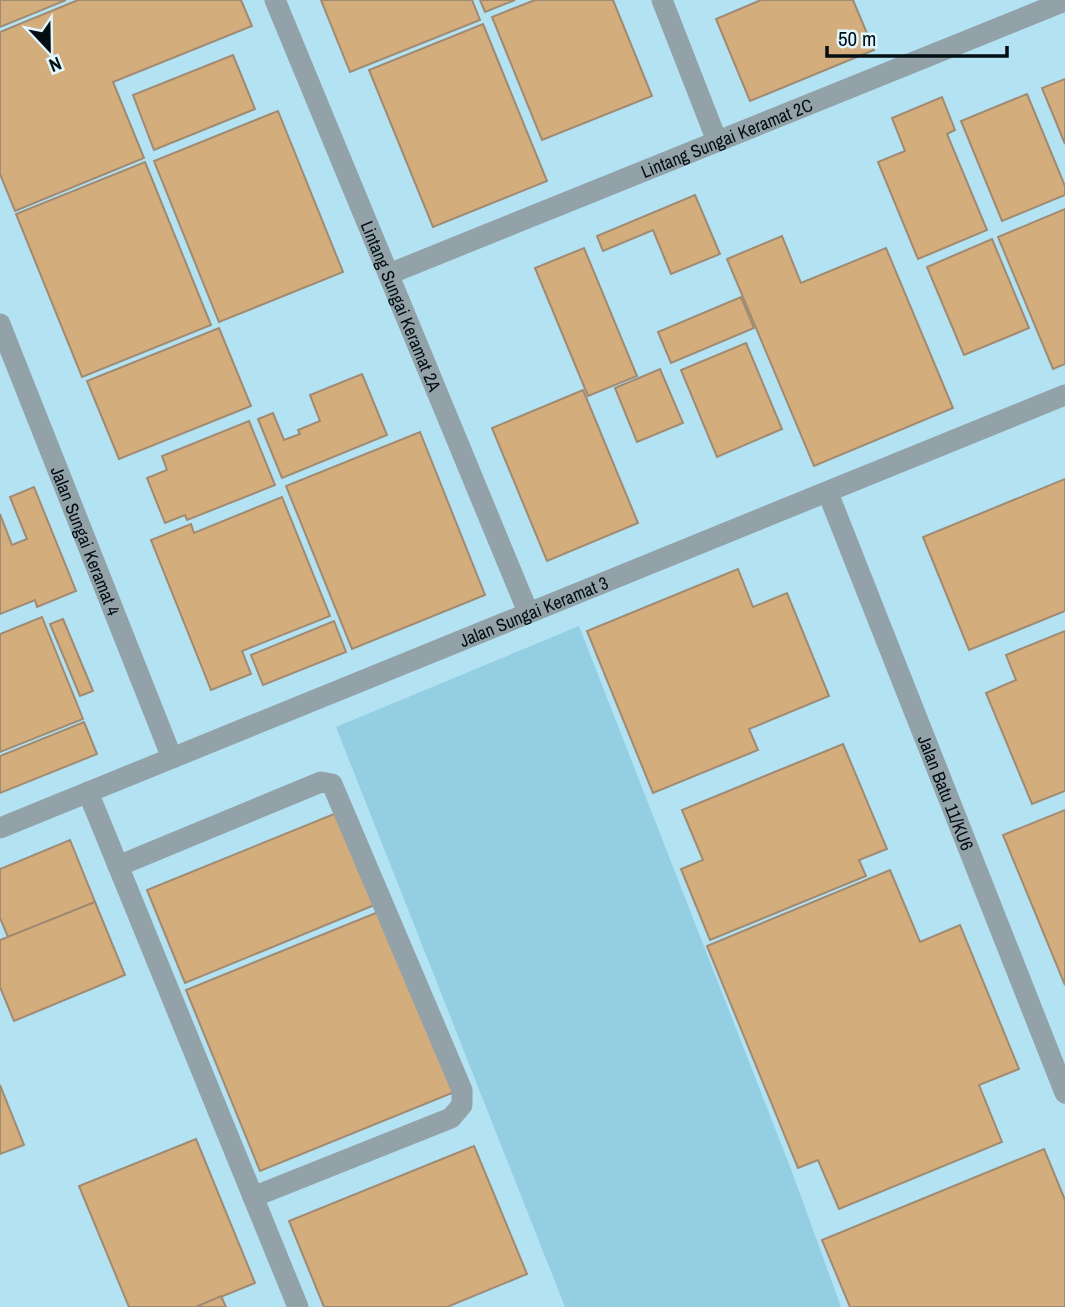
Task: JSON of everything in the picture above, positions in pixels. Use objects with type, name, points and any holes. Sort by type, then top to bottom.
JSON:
[{"type":"street","name":"Lintang Sungai Keramat 2A","points":[[275,0],[528,612]]},
{"type":"street","points":[[662,0],[717,141]]},
{"type":"street","name":"Lintang Sungai Keramat 2C","points":[[388,274],[1043,5],[1065,1]]},
{"type":"street","name":"Jalan Sungai Keramat 4","points":[[0,324],[172,758]]},
{"type":"street","name":"Jalan Sungai Keramat 3","points":[[0,828],[1065,395]]},
{"type":"street","name":"Jalan Batu 11/KU6","points":[[828,493],[1065,1093]]},
{"type":"street","points":[[118,866],[321,782],[332,784],[462,1090],[462,1105],[451,1118],[253,1198]]},
{"type":"street","points":[[88,792],[298,1307]]},
{"type":"shaded area","points":[[0,0],[1065,0],[1065,1307],[0,1307]]},
{"type":"shaded area","points":[[579,626],[792,1172],[841,1307],[565,1307],[336,727]]},
{"type":"building","points":[[0,0],[66,0],[0,27]]},
{"type":"building","points":[[78,0],[241,0],[252,26],[113,82],[144,158],[15,211],[0,174],[0,32]]},
{"type":"building","points":[[321,0],[472,0],[480,20],[350,72]]},
{"type":"building","points":[[480,0],[515,0],[485,12]]},
{"type":"building","points":[[535,0],[613,0],[652,96],[542,140],[492,17]]},
{"type":"building","points":[[761,0],[853,0],[874,50],[750,101],[716,19]]},
{"type":"building","points":[[483,24],[547,181],[433,227],[369,70]]},
{"type":"building","points":[[233,55],[255,109],[154,150],[133,95]]},
{"type":"building","points":[[1065,79],[1065,144],[1042,88]]},
{"type":"building","points":[[1027,94],[1065,186],[1065,195],[1002,221],[961,121]]},
{"type":"building","points":[[942,97],[955,130],[947,134],[987,230],[918,259],[878,162],[905,151],[892,118]]},
{"type":"building","points":[[278,111],[343,272],[219,322],[154,161]]},
{"type":"building","points":[[145,162],[211,325],[82,377],[16,214]]},
{"type":"building","points":[[695,195],[720,254],[671,274],[653,230],[603,251],[597,236]]},
{"type":"building","points":[[1065,209],[1065,364],[1053,369],[998,237]]},
{"type":"building","points":[[782,236],[801,283],[886,248],[953,408],[814,466],[727,259]]},
{"type":"building","points":[[992,239],[1029,328],[964,355],[927,267]]},
{"type":"building","points":[[584,248],[637,376],[588,396],[535,268]]},
{"type":"building","points":[[741,297],[754,328],[671,363],[658,332]]},
{"type":"building","points":[[219,328],[251,406],[119,459],[87,381]]},
{"type":"building","points":[[746,343],[782,429],[717,457],[681,370]]},
{"type":"building","points":[[660,369],[683,423],[637,442],[615,388]]},
{"type":"building","points":[[362,374],[387,435],[282,478],[258,419],[273,413],[284,440],[300,434],[298,430],[320,421],[310,395]]},
{"type":"building","points":[[583,390],[638,523],[547,561],[492,428]]},
{"type":"building","points":[[249,421],[275,485],[187,520],[185,515],[165,523],[147,478],[167,470],[162,456]]},
{"type":"building","points":[[420,432],[485,595],[352,649],[286,486]]},
{"type":"building","points":[[1065,479],[1065,611],[969,650],[923,537]]},
{"type":"building","points":[[34,487],[76,591],[37,607],[35,600],[0,614],[0,514],[12,545],[27,539],[10,497]]},
{"type":"building","points":[[282,497],[330,616],[242,651],[251,674],[211,690],[151,540],[191,524],[194,533]]},
{"type":"building","points":[[738,569],[753,607],[787,593],[829,696],[749,729],[758,750],[653,793],[587,631]]},
{"type":"building","points":[[42,617],[83,719],[0,752],[0,634]]},
{"type":"building","points":[[63,619],[93,691],[80,696],[50,624]]},
{"type":"building","points":[[334,621],[346,652],[263,685],[251,655]]},
{"type":"building","points":[[1065,631],[1065,791],[1032,804],[986,693],[1016,680],[1006,655]]},
{"type":"building","points":[[84,722],[97,754],[0,793],[0,756]]},
{"type":"building","points":[[843,744],[887,849],[859,860],[866,876],[710,940],[681,869],[703,860],[682,810]]},
{"type":"building","points":[[1065,810],[1065,985],[1003,835]]},
{"type":"building","points":[[339,812],[377,904],[185,983],[147,890]]},
{"type":"building","points":[[70,840],[95,902],[8,937],[0,918],[0,869]]},
{"type":"building","points":[[890,870],[920,942],[960,925],[1019,1069],[979,1085],[1002,1142],[839,1209],[818,1160],[798,1168],[707,946]]},
{"type":"building","points":[[95,902],[125,975],[14,1021],[0,987],[0,940]]},
{"type":"building","points":[[383,910],[457,1091],[260,1171],[186,990]]},
{"type":"building","points":[[0,1085],[24,1145],[0,1154]]},
{"type":"building","points":[[196,1139],[255,1283],[196,1307],[129,1307],[79,1186]]},
{"type":"building","points":[[474,1146],[527,1274],[447,1307],[324,1307],[289,1221]]},
{"type":"building","points":[[1044,1149],[1065,1200],[1065,1307],[850,1307],[822,1240]]},
{"type":"building","points":[[221,1296],[226,1307],[196,1307]]}]
